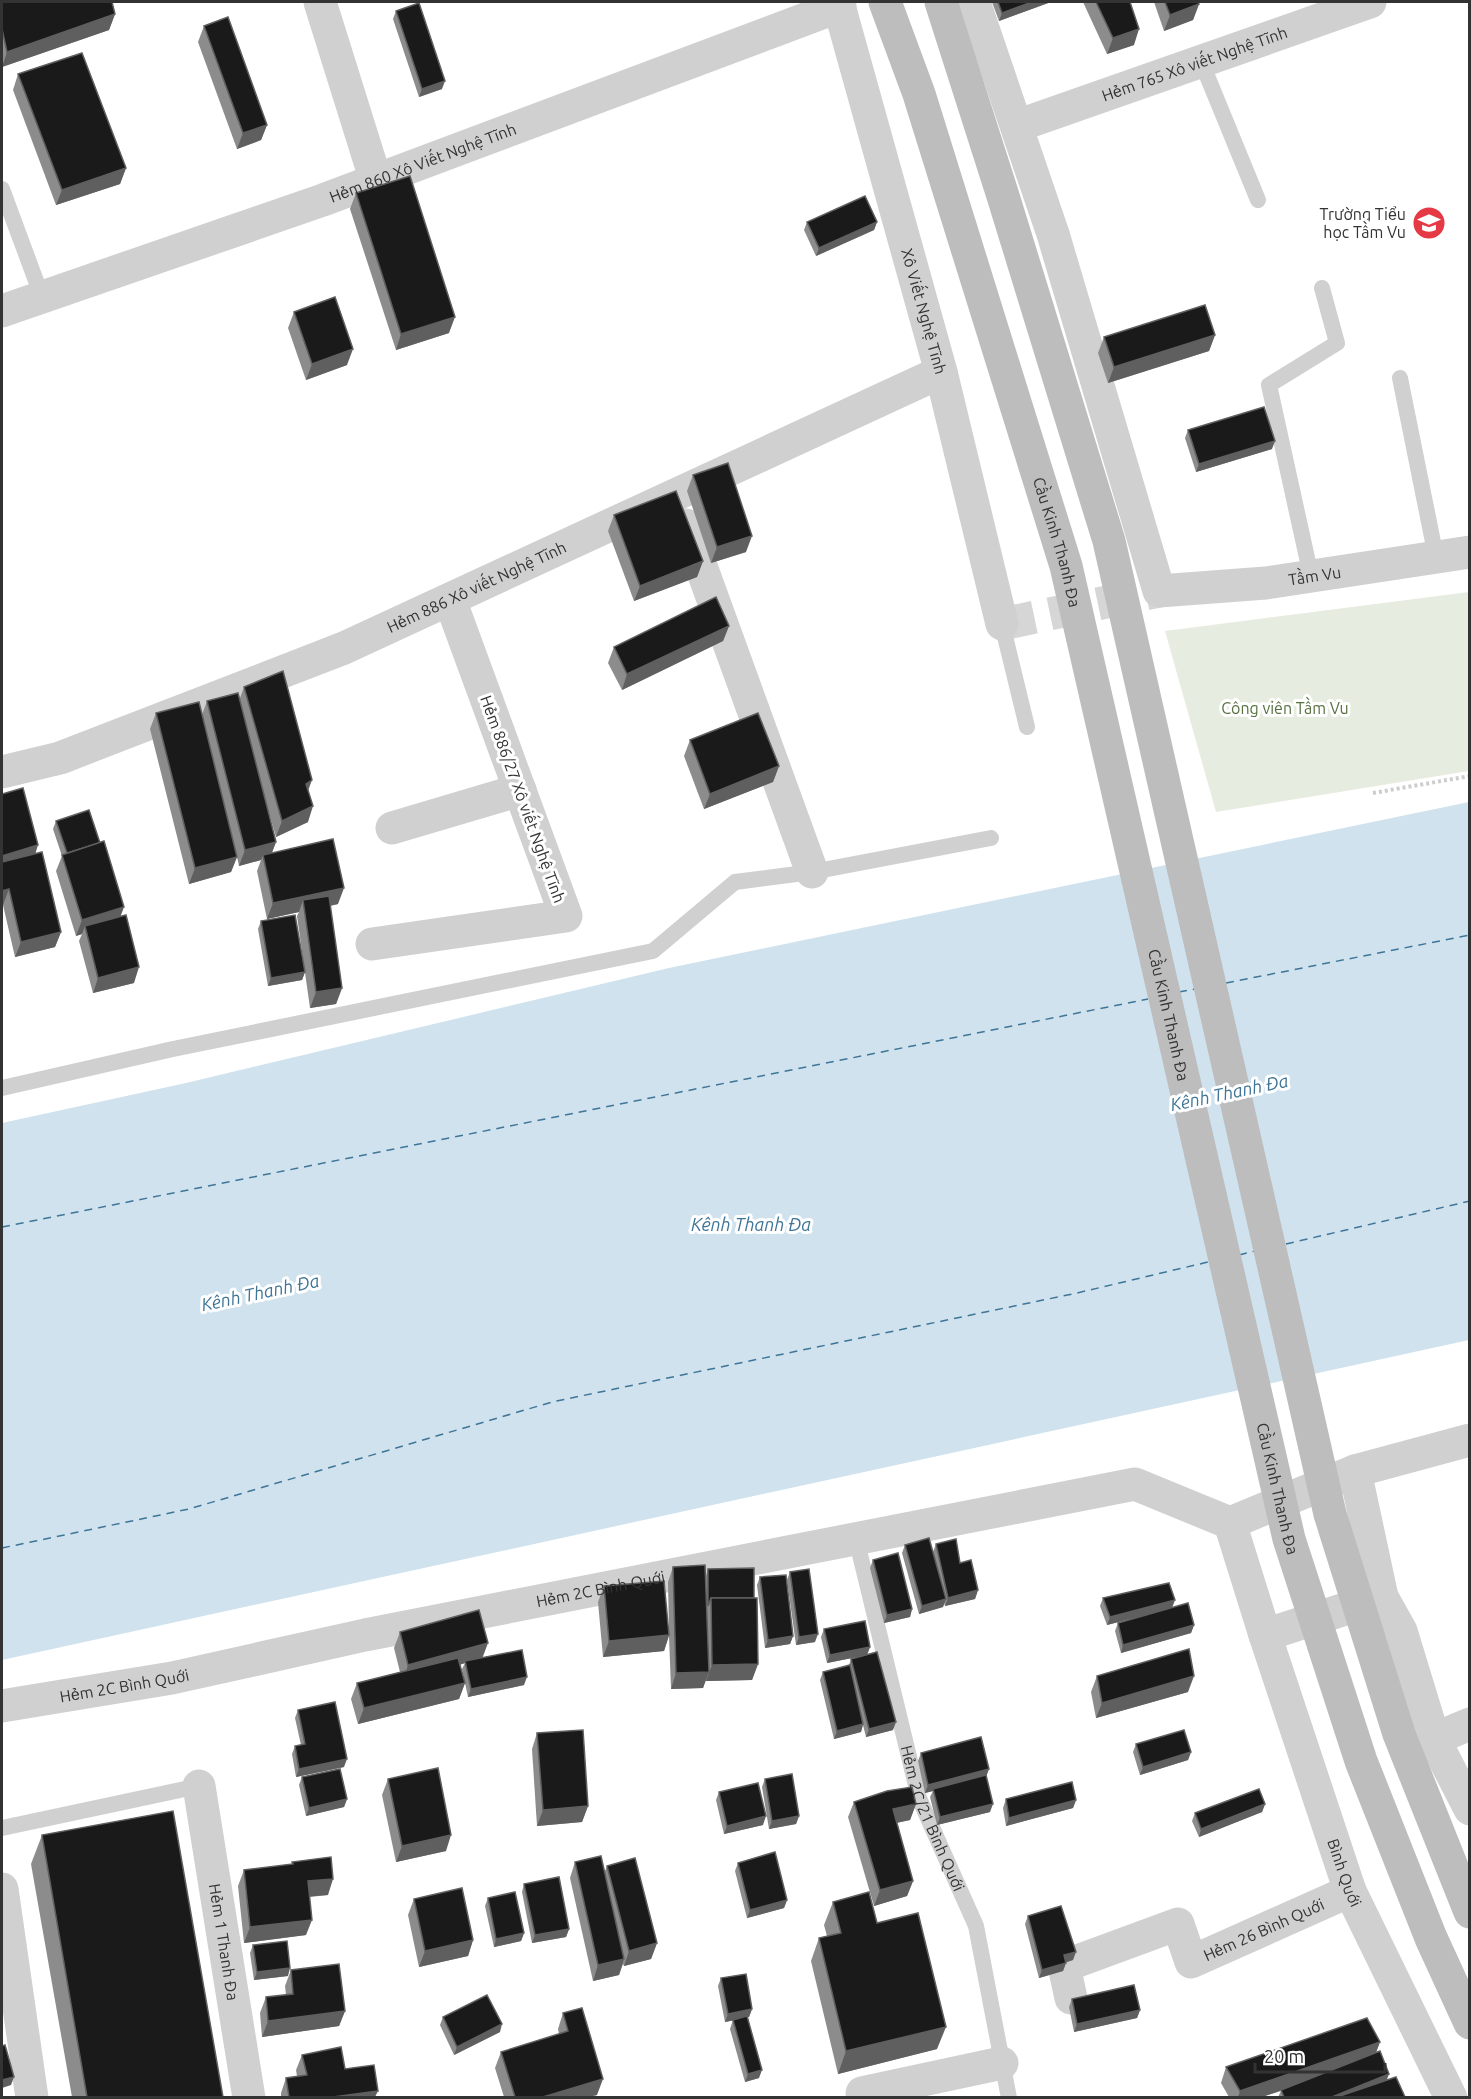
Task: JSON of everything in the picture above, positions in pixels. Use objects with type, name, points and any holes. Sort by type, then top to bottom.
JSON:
[{"type":"main road","name":"Cầu Kinh Thanh Đa","points":[[885,2],[920,94],[1066,566],[1289,1539],[1361,1761],[1431,1938],[1470,2023]]},
{"type":"main road","points":[[941,2],[1007,207],[1109,541],[1330,1514],[1399,1734],[1470,1912]]},
{"type":"street","points":[[321,2],[376,180]]},
{"type":"street","points":[[974,2],[1017,126]]},
{"type":"street","name":"Hẻm 765 Xô viết Nghệ Tĩnh","points":[[1017,126],[1370,2]]},
{"type":"street","name":"Hẻm 860 Xô Viết Nghệ Tĩnh","points":[[2,311],[376,180],[839,4]]},
{"type":"street","name":"Xô Viết Nghệ Tĩnh","points":[[839,4],[941,372],[1002,624]]},
{"type":"street","name":"Tầm Vu","points":[[1017,126],[1053,234],[1159,591],[1266,583],[1470,552]]},
{"type":"street","name":"Hẻm 886 Xô viết Nghệ Tĩnh","points":[[2,772],[71,754],[344,648],[941,372]]},
{"type":"street","points":[[675,495],[812,872]]},
{"type":"street","name":"Hẻm 886/27 Xô viết Nghệ Tĩnh","points":[[372,944],[566,916],[450,600]]},
{"type":"street","points":[[392,828],[520,790]]},
{"type":"street","points":[[1230,1523],[1355,1471],[1470,1440]]},
{"type":"street","points":[[1355,1471],[1382,1597],[1401,1630],[1434,1739],[1470,1809]]},
{"type":"street","name":"Hẻm 2C Bình Quới","points":[[2,1706],[172,1678],[365,1635],[1135,1484],[1230,1523]]},
{"type":"street","name":"Bình Quới","points":[[1230,1523],[1350,1891],[1451,2097]]},
{"type":"street","points":[[1265,1635],[1382,1597]]},
{"type":"street","points":[[1434,1739],[1470,1724]]},
{"type":"street","name":"Hẻm 1 Thanh Đa","points":[[199,1786],[249,2097]]},
{"type":"street","points":[[2,1889],[13,2046],[32,2097]]},
{"type":"street","name":"Hẻm 26 Bình Quới","points":[[1071,1998],[1064,1966],[1178,1924],[1191,1962],[1350,1891]]},
{"type":"street","points":[[857,2096],[1002,2063]]},
{"type":"lane","points":[[1201,61],[1258,200]]},
{"type":"lane","points":[[2,189],[42,297]]},
{"type":"lane","points":[[1311,576],[1269,385],[1337,343],[1322,288]]},
{"type":"lane","points":[[1400,378],[1436,557]]},
{"type":"lane","points":[[1002,624],[1027,727]]},
{"type":"lane","points":[[2,1088],[173,1049],[653,951],[735,882],[812,872],[991,838]]},
{"type":"lane","name":"Hẻm 2C/21 Bình Quới","points":[[856,1538],[919,1798],[976,1926],[1009,2097]]},
{"type":"lane","points":[[2,1828],[199,1786]]},
{"type":"path","points":[[1373,793],[1470,776]]},
{"type":"green space","name":"Công viên Tầm Vu","points":[[1469,592],[1469,771],[1216,812],[1165,631]]},
{"type":"water","name":"Kênh Thanh Đa","points":[[1469,802],[1469,1340],[2,1660],[2,1123],[186,1083],[669,968]]},
{"type":"building","points":[[2,2],[112,2],[115,14],[7,52],[2,29]]},
{"type":"building","points":[[998,2],[1032,2],[1002,13]]},
{"type":"building","points":[[1096,2],[1130,2],[1139,29],[1113,38]]},
{"type":"building","points":[[1165,2],[1198,2],[1199,4],[1170,15]]},
{"type":"building","points":[[419,3],[445,81],[422,89],[396,11]]},
{"type":"building","points":[[228,17],[267,125],[243,133],[204,26]]},
{"type":"building","points":[[82,53],[126,168],[62,190],[18,74]]},
{"type":"building","points":[[410,176],[455,317],[401,334],[356,193]]},
{"type":"building","points":[[865,196],[877,222],[819,248],[807,222]]},
{"type":"building","points":[[335,297],[353,349],[312,364],[294,312]]},
{"type":"building","points":[[1205,305],[1215,335],[1114,367],[1104,337]]},
{"type":"building","points":[[1264,407],[1275,441],[1199,464],[1188,430]]},
{"type":"building","points":[[728,463],[752,536],[717,547],[693,475]]},
{"type":"building","points":[[676,491],[703,561],[640,586],[614,515]]},
{"type":"building","points":[[716,597],[729,626],[627,674],[614,647]]},
{"type":"building","points":[[283,671],[312,780],[306,784],[313,806],[282,821],[244,687]]},
{"type":"building","points":[[238,693],[276,842],[245,850],[207,701]]},
{"type":"building","points":[[199,702],[237,857],[195,868],[156,713]]},
{"type":"building","points":[[758,713],[779,766],[710,794],[690,740]]},
{"type":"building","points":[[23,788],[38,845],[2,856],[2,794]]},
{"type":"building","points":[[89,810],[100,843],[67,853],[56,821]]},
{"type":"building","points":[[333,839],[344,888],[273,903],[263,855]]},
{"type":"building","points":[[104,841],[124,907],[82,920],[62,855]]},
{"type":"building","points":[[42,852],[61,932],[21,942],[9,889],[2,891],[2,862]]},
{"type":"building","points":[[329,896],[342,988],[316,992],[303,900]]},
{"type":"building","points":[[126,915],[139,967],[98,978],[85,926]]},
{"type":"building","points":[[295,915],[305,972],[271,978],[261,921]]},
{"type":"building","points":[[929,1538],[946,1599],[922,1606],[905,1545]]},
{"type":"building","points":[[956,1539],[960,1563],[971,1560],[978,1590],[948,1598],[936,1544]]},
{"type":"building","points":[[898,1553],[912,1609],[887,1615],[873,1560]]},
{"type":"building","points":[[705,1565],[709,1672],[676,1673],[673,1567]]},
{"type":"building","points":[[754,1568],[754,1598],[711,1598],[708,1606],[708,1569]]},
{"type":"building","points":[[809,1569],[818,1634],[799,1637],[790,1572]]},
{"type":"building","points":[[786,1575],[793,1636],[768,1640],[760,1577]]},
{"type":"building","points":[[664,1581],[669,1635],[609,1641],[604,1586]]},
{"type":"building","points":[[1169,1583],[1175,1600],[1110,1617],[1103,1598]]},
{"type":"building","points":[[711,1598],[757,1598],[758,1664],[712,1665]]},
{"type":"building","points":[[1188,1603],[1194,1625],[1123,1645],[1118,1623]]},
{"type":"building","points":[[479,1610],[488,1643],[408,1665],[400,1632]]},
{"type":"building","points":[[865,1621],[870,1647],[830,1655],[824,1629]]},
{"type":"building","points":[[1189,1649],[1194,1676],[1102,1703],[1097,1676]]},
{"type":"building","points":[[522,1650],[527,1677],[471,1689],[465,1661]]},
{"type":"building","points":[[877,1652],[896,1722],[869,1729],[851,1659]]},
{"type":"building","points":[[458,1658],[465,1683],[364,1708],[357,1683]]},
{"type":"building","points":[[850,1665],[863,1724],[837,1731],[823,1672]]},
{"type":"building","points":[[335,1702],[347,1759],[299,1769],[295,1746],[305,1744],[298,1710]]},
{"type":"building","points":[[583,1730],[588,1806],[543,1810],[537,1733]]},
{"type":"building","points":[[1184,1730],[1191,1752],[1143,1767],[1136,1744]]},
{"type":"building","points":[[981,1737],[989,1769],[928,1785],[921,1753]]},
{"type":"building","points":[[438,1768],[451,1835],[402,1846],[388,1779]]},
{"type":"building","points":[[340,1769],[347,1799],[309,1808],[302,1777]]},
{"type":"building","points":[[792,1774],[799,1816],[772,1821],[765,1779]]},
{"type":"building","points":[[986,1775],[993,1804],[940,1817],[933,1789]]},
{"type":"building","points":[[1072,1782],[1076,1800],[1009,1818],[1006,1799]]},
{"type":"building","points":[[758,1783],[766,1816],[727,1826],[719,1792]]},
{"type":"building","points":[[912,1787],[916,1804],[893,1809],[913,1881],[880,1890],[854,1802],[887,1791]]},
{"type":"building","points":[[1259,1789],[1265,1804],[1201,1829],[1195,1813]]},
{"type":"building","points":[[173,1811],[223,2097],[87,2097],[42,1835]]},
{"type":"building","points":[[775,1852],[787,1900],[750,1910],[738,1863]]},
{"type":"building","points":[[601,1856],[624,1959],[598,1965],[575,1862]]},
{"type":"building","points":[[331,1857],[333,1879],[308,1881],[312,1920],[250,1927],[244,1870]]},
{"type":"building","points":[[635,1858],[657,1943],[629,1951],[607,1866]]},
{"type":"building","points":[[559,1877],[569,1929],[535,1935],[524,1884]]},
{"type":"building","points":[[462,1888],[473,1940],[425,1951],[414,1899]]},
{"type":"building","points":[[515,1892],[524,1933],[496,1939],[488,1898]]},
{"type":"building","points":[[869,1892],[877,1923],[918,1913],[946,2027],[846,2051],[819,1938],[841,1933],[833,1902]]},
{"type":"building","points":[[1061,1906],[1076,1952],[1064,1955],[1066,1963],[1042,1970],[1028,1916]]},
{"type":"building","points":[[287,1941],[290,1968],[257,1972],[253,1945]]},
{"type":"building","points":[[339,1964],[345,2011],[268,2021],[266,1997],[293,1994],[291,1970]]},
{"type":"building","points":[[746,1974],[752,2009],[728,2014],[721,1978]]},
{"type":"building","points":[[1134,1985],[1140,2010],[1077,2024],[1072,1999]]},
{"type":"building","points":[[487,1995],[502,2024],[457,2047],[443,2017]]},
{"type":"building","points":[[582,2008],[603,2079],[543,2097],[515,2097],[501,2052],[568,2031],[563,2013]]},
{"type":"building","points":[[747,2016],[762,2070],[748,2074],[733,2020]]},
{"type":"building","points":[[1367,2018],[1380,2042],[1240,2091],[1226,2067]]},
{"type":"building","points":[[5,2045],[14,2077],[2,2080],[2,2046]]},
{"type":"building","points":[[341,2047],[345,2069],[374,2065],[378,2091],[333,2097],[289,2097],[286,2078],[307,2075],[302,2055]]},
{"type":"building","points":[[1380,2051],[1389,2074],[1332,2097],[1284,2097],[1281,2090]]},
{"type":"building","points":[[1396,2077],[1405,2097],[1337,2097]]},
{"type":"ferry route","points":[[1226,983],[1470,935]]},
{"type":"ferry route","points":[[1179,992],[1195,989]]},
{"type":"ferry route","points":[[2,1227],[1148,999]]},
{"type":"ferry route","points":[[1286,1244],[1470,1201]]},
{"type":"ferry route","points":[[1239,1255],[1255,1251]]},
{"type":"ferry route","points":[[2,1548],[189,1509],[552,1402],[1077,1293],[1208,1262]]},
{"type":"tunnel","points":[[1002,624],[1159,591]]},
{"type":"place","name":"Trường Tiểu học Tầm Vu","points":[[1429,223]]}]
